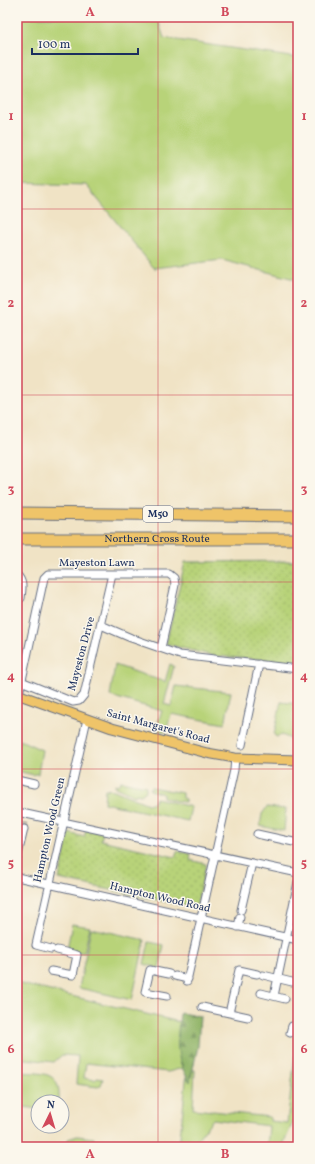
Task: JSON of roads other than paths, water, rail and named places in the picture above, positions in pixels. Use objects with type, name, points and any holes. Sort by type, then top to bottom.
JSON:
[{"type":"highway","name":"M50","points":[[17,513],[298,516]]},
{"type":"highway","name":"Northern Cross Route","points":[[17,539],[298,540]]},
{"type":"main road","name":"Saint Margaret's Road","points":[[18,694],[87,719],[150,738],[235,758],[298,760]]},
{"type":"street","name":"Mayeston Lawn","points":[[18,694],[44,578],[48,574],[169,574],[174,578],[175,585],[161,648]]},
{"type":"street","name":"Mayeston Drive","points":[[20,681],[73,702],[79,701],[84,695],[112,574]]},
{"type":"street","points":[[17,575],[21,579],[23,585],[21,598]]},
{"type":"street","points":[[101,625],[131,638],[180,655],[298,669]]},
{"type":"street","points":[[242,745],[259,664]]},
{"type":"street","name":"Hampton Wood Green","points":[[51,971],[72,975],[77,955],[36,945],[87,719]]},
{"type":"street","points":[[167,996],[145,992],[150,970],[188,980],[235,758]]},
{"type":"street","points":[[17,780],[34,784]]},
{"type":"street","points":[[17,812],[25,822]]},
{"type":"street","points":[[25,822],[64,821],[298,873]]},
{"type":"street","points":[[17,859],[25,822]]},
{"type":"street","points":[[257,834],[298,843]]},
{"type":"street","points":[[238,927],[252,863]]},
{"type":"street","name":"Hampton Wood Road","points":[[17,877],[298,940]]},
{"type":"street","points":[[274,996],[298,882]]},
{"type":"street","points":[[229,1013],[239,970],[292,982]]},
{"type":"street","points":[[261,994],[285,999]]},
{"type":"street","points":[[202,1007],[248,1017]]},
{"type":"street","points":[[290,1033],[292,1026],[298,1028]]},
{"type":"tunnel","points":[[24,829],[25,822]]}]
